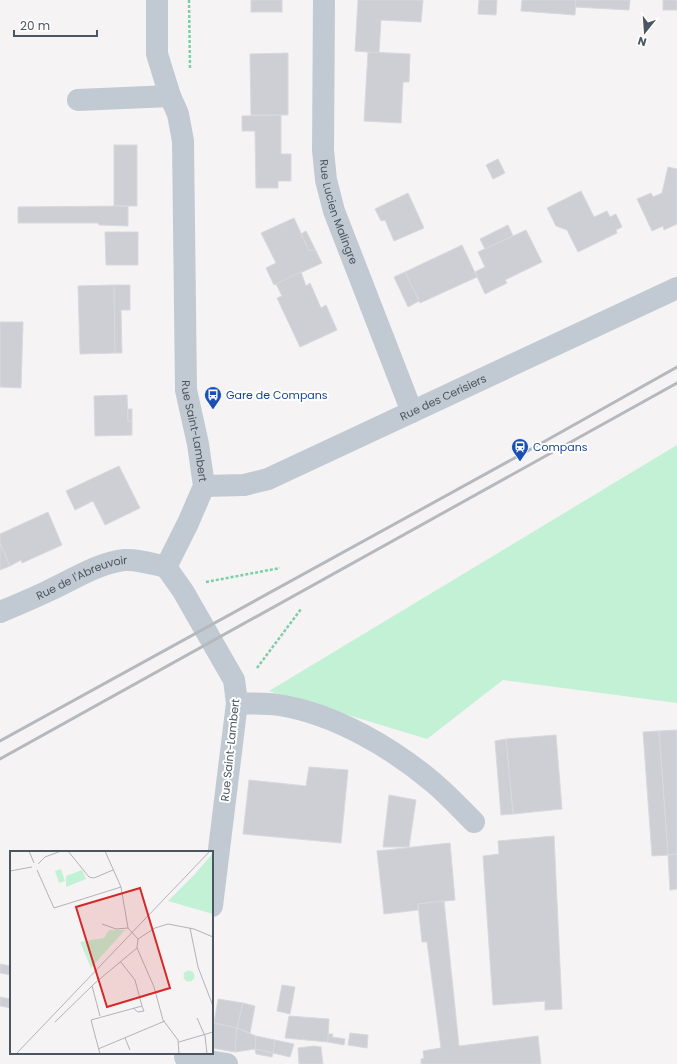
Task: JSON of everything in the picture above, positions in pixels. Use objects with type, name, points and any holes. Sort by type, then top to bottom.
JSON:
[{"type":"street","name":"Rue Saint-Lambert","points":[[157,0],[157,54],[170,96],[178,114],[183,141],[186,390],[203,470],[204,486],[188,523],[166,567],[183,591],[234,680],[237,703],[213,898]]},
{"type":"street","name":"Rue Lucien Malingre","points":[[324,0],[323,150],[326,180],[334,211],[412,412]]},
{"type":"street","points":[[78,100],[170,96]]},
{"type":"street","name":"Rue des Cerisiers","points":[[204,486],[244,485],[268,479],[677,288]]},
{"type":"street","name":"Rue de l'Abreuvoir","points":[[0,612],[50,590],[90,570],[107,564],[125,560],[144,561],[166,567]]},
{"type":"street","points":[[237,703],[279,705],[317,714],[355,730],[393,753],[435,784],[474,822]]},
{"type":"street","points":[[184,1058],[227,1064]]},
{"type":"path","points":[[189,0],[190,72]]},
{"type":"path","points":[[199,583],[280,568]]},
{"type":"path","points":[[254,672],[300,609]]},
{"type":"green space","points":[[677,445],[677,703],[503,680],[427,739],[269,691]]},
{"type":"building","points":[[251,0],[282,0],[282,12],[251,12]]},
{"type":"building","points":[[358,0],[423,0],[421,22],[381,20],[379,53],[355,51]]},
{"type":"building","points":[[479,0],[497,0],[496,15],[478,14]]},
{"type":"building","points":[[522,0],[576,0],[575,15],[521,11]]},
{"type":"building","points":[[576,0],[630,0],[629,10],[575,7]]},
{"type":"building","points":[[663,0],[677,0],[677,10],[663,10]]},
{"type":"building","points":[[368,52],[410,54],[409,82],[403,82],[401,123],[364,121]]},
{"type":"building","points":[[288,53],[288,115],[251,115],[250,54]]},
{"type":"building","points":[[281,115],[281,154],[291,154],[291,181],[278,181],[278,188],[256,188],[255,131],[242,131],[242,116]]},
{"type":"building","points":[[114,145],[137,145],[137,206],[114,206]]},
{"type":"building","points":[[498,159],[505,173],[493,179],[486,165]]},
{"type":"building","points":[[668,167],[677,169],[677,224],[664,230],[663,226],[652,231],[637,199],[651,193],[653,197],[662,193]]},
{"type":"building","points":[[581,191],[594,217],[607,211],[610,217],[616,214],[622,227],[616,230],[617,233],[578,252],[567,230],[556,226],[547,208]]},
{"type":"building","points":[[408,193],[424,228],[394,241],[385,220],[381,221],[375,209]]},
{"type":"building","points":[[128,206],[128,226],[99,225],[98,223],[18,223],[18,207]]},
{"type":"building","points":[[294,218],[309,251],[315,249],[322,263],[274,285],[266,268],[276,263],[261,233]]},
{"type":"building","points":[[508,225],[513,236],[485,249],[480,239]]},
{"type":"building","points":[[526,230],[542,262],[505,280],[507,283],[485,294],[475,272],[485,267],[478,252]]},
{"type":"building","points":[[306,231],[315,249],[309,251],[301,234]]},
{"type":"building","points":[[105,232],[138,232],[138,265],[106,265]]},
{"type":"building","points":[[462,245],[477,277],[420,303],[405,272]]},
{"type":"building","points":[[301,272],[306,286],[310,283],[321,308],[326,305],[337,330],[300,347],[277,298],[282,296],[276,284]]},
{"type":"building","points":[[405,272],[419,301],[408,307],[394,277]]},
{"type":"building","points":[[114,285],[115,353],[80,354],[78,286]]},
{"type":"building","points":[[114,285],[130,285],[130,310],[121,310],[122,353],[115,353]]},
{"type":"building","points":[[0,322],[23,322],[21,388],[0,387]]},
{"type":"building","points":[[127,395],[128,421],[132,421],[132,435],[95,436],[94,396]]},
{"type":"building","points":[[128,409],[132,409],[132,421],[128,421]]},
{"type":"building","points":[[119,466],[140,508],[105,525],[93,501],[75,510],[66,491]]},
{"type":"building","points":[[48,512],[62,545],[22,563],[21,560],[10,566],[0,543],[0,534]]},
{"type":"building","points":[[0,543],[10,566],[0,570]]},
{"type":"building","points":[[677,730],[677,854],[668,855],[659,731]]},
{"type":"building","points":[[659,731],[668,855],[652,856],[643,732]]},
{"type":"building","points":[[556,735],[562,809],[513,814],[506,739]]},
{"type":"building","points":[[506,739],[513,814],[501,815],[495,741]]},
{"type":"building","points":[[309,767],[348,770],[341,843],[243,834],[249,780],[306,786]]},
{"type":"building","points":[[389,795],[416,800],[409,847],[383,847]]},
{"type":"building","points":[[554,836],[562,1009],[545,1010],[545,1001],[493,1005],[483,856],[499,854],[498,841]]},
{"type":"building","points":[[450,843],[455,900],[418,904],[418,910],[384,914],[377,851]]},
{"type":"building","points":[[677,854],[677,889],[670,890],[668,855]]},
{"type":"building","points":[[444,901],[459,1046],[538,1036],[541,1064],[421,1064],[421,1059],[424,1058],[423,1051],[441,1048],[427,942],[422,942],[418,904]]},
{"type":"building","points":[[0,964],[10,966],[10,975],[0,973]]},
{"type":"building","points":[[282,985],[295,987],[290,1014],[277,1011]]},
{"type":"building","points":[[0,997],[10,999],[10,1008],[0,1006]]},
{"type":"building","points":[[218,999],[243,1003],[237,1028],[214,1023]]},
{"type":"building","points":[[243,1003],[255,1006],[250,1033],[237,1028]]},
{"type":"building","points":[[289,1016],[329,1019],[328,1042],[285,1038]]},
{"type":"building","points":[[214,1023],[237,1028],[235,1052],[213,1048]]},
{"type":"building","points":[[237,1028],[256,1036],[255,1049],[235,1052]]},
{"type":"building","points":[[350,1033],[368,1035],[367,1048],[348,1045]]},
{"type":"building","points":[[328,1034],[333,1034],[332,1037],[345,1039],[344,1045],[328,1042]]},
{"type":"building","points":[[256,1036],[275,1040],[273,1053],[255,1049]]},
{"type":"building","points":[[275,1040],[294,1044],[290,1057],[273,1053]]},
{"type":"building","points":[[314,1046],[321,1047],[323,1064],[299,1064],[298,1048]]},
{"type":"building","points":[[255,1049],[273,1053],[272,1057],[256,1054]]},
{"type":"railway","points":[[0,741],[677,367]]},
{"type":"railway","points":[[0,759],[677,383]]},
{"type":"place","name":"Gare de Compans","points":[[213,410]]},
{"type":"place","name":"Compans","points":[[520,462]]}]
